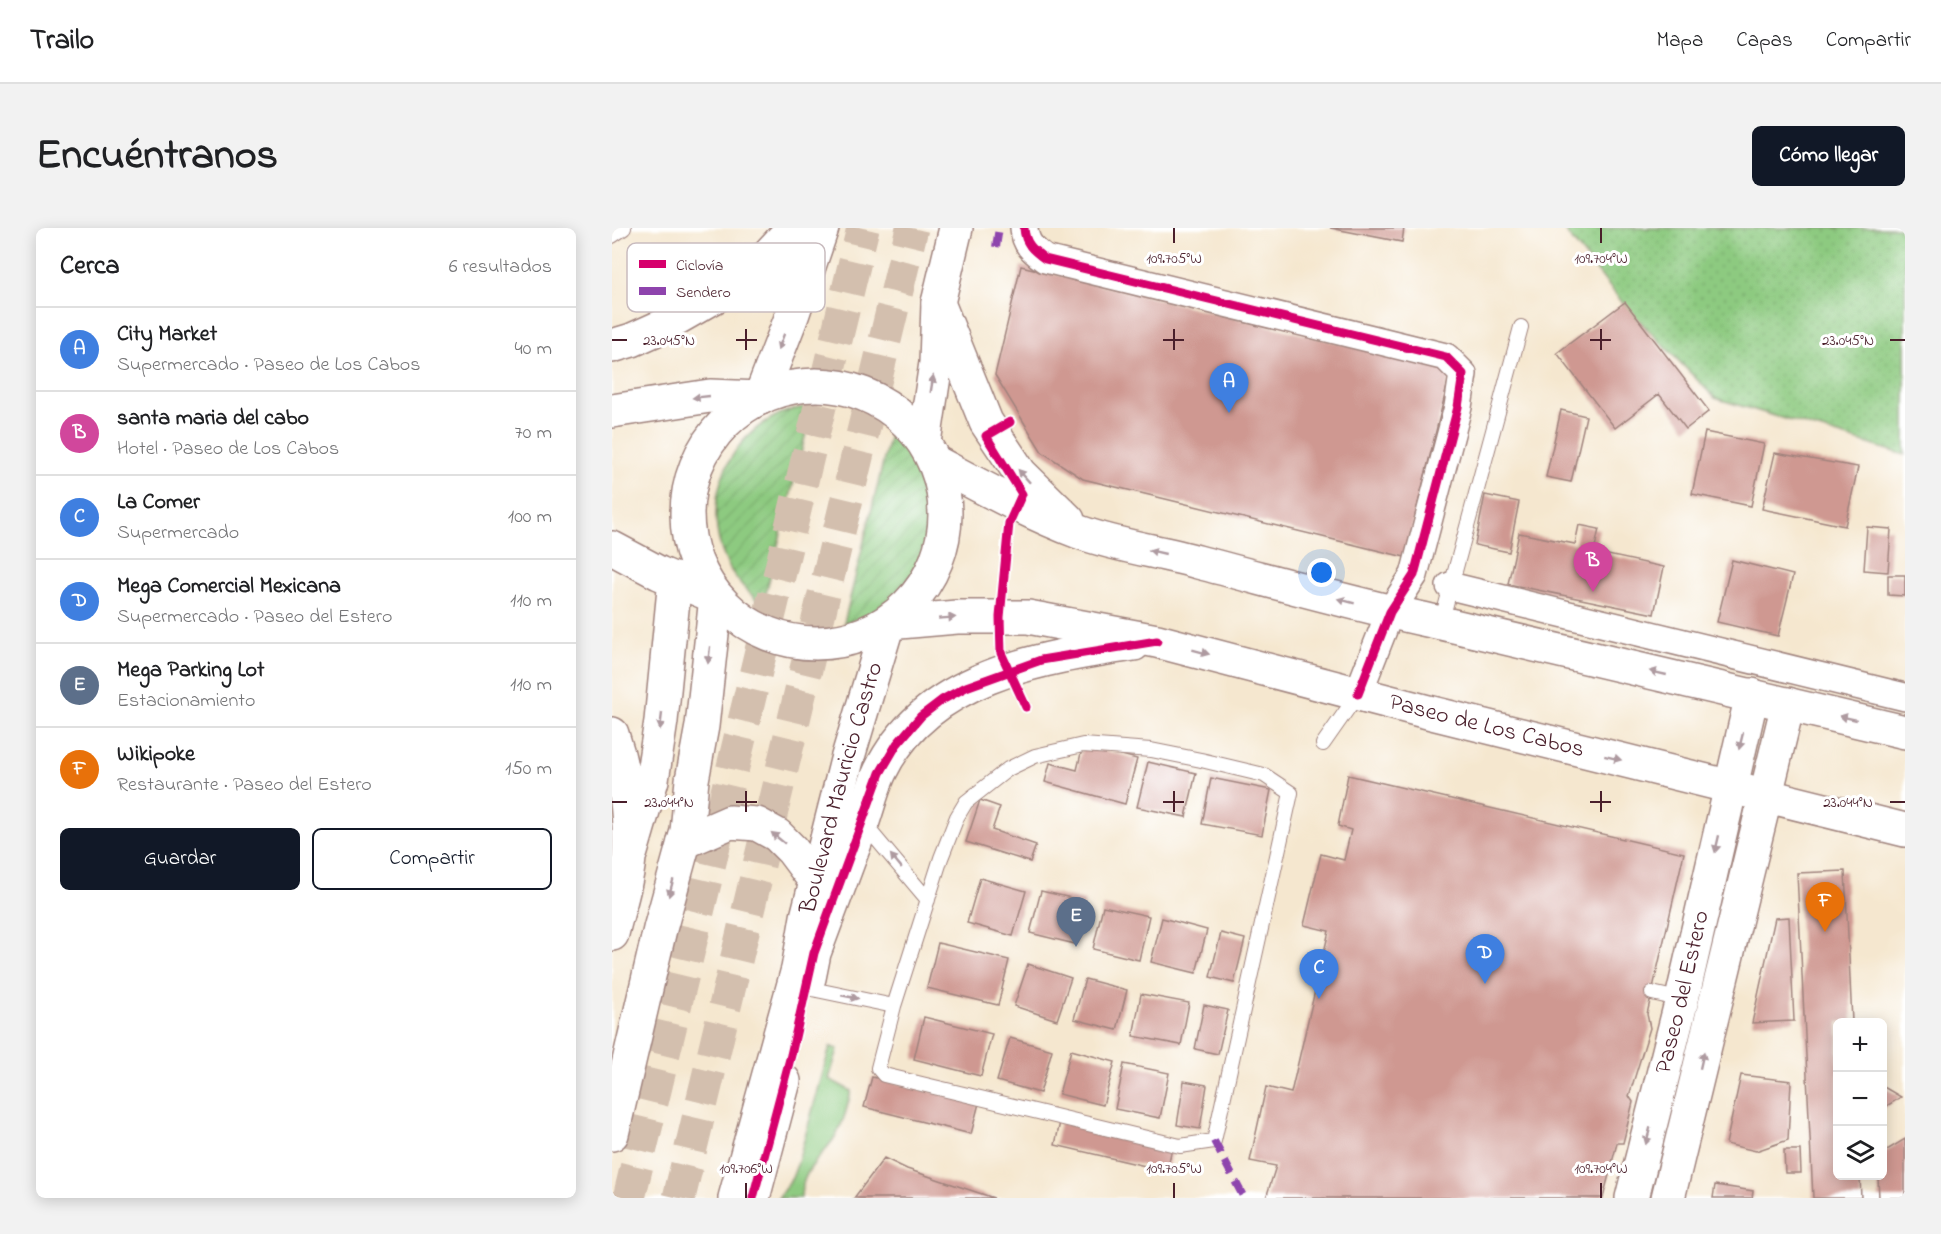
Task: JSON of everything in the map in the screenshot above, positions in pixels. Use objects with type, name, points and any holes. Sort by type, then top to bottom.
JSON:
[{"type":"main road","points":[[779,243],[793,228]]},
{"type":"main road","points":[[817,243],[822,228]]},
{"type":"main road","points":[[929,452],[938,303],[956,228]]},
{"type":"main road","points":[[938,303],[986,422],[1020,473],[1080,532]]},
{"type":"main road","points":[[612,346],[632,340],[688,312]]},
{"type":"main road","points":[[760,398],[793,312]]},
{"type":"main road","points":[[805,385],[850,389],[872,397],[892,409],[910,424],[929,452],[943,484],[946,506],[946,528],[942,550],[921,591],[906,608],[869,633],[828,643],[802,643],[778,638],[734,615],[716,597],[703,578],[688,536],[686,514],[688,491],[694,470],[705,448],[720,428],[738,411],[760,398],[782,389],[805,385]]},
{"type":"main road","points":[[612,411],[710,396],[760,398]]},
{"type":"main road","points":[[929,452],[1037,515],[1110,541],[1390,612],[1752,694],[1905,732]]},
{"type":"main road","points":[[612,548],[716,597]]},
{"type":"main road","points":[[612,934],[629,859],[652,780],[661,721],[675,579]]},
{"type":"main road","points":[[612,1134],[660,929],[684,842],[702,726],[716,597]]},
{"type":"main road","name":"Paseo de Los Cabos","points":[[888,622],[957,617],[1028,617],[1157,641],[1358,694],[1905,830]]},
{"type":"main road","name":"Boulevard Mauricio Castro","points":[[735,1198],[798,969],[807,917],[847,760],[888,622]]},
{"type":"main road","points":[[753,1198],[814,953],[880,773],[897,744],[921,716],[942,700],[966,687],[1041,660],[1157,641]]},
{"type":"main road","name":"Paseo del Estero","points":[[1668,1198],[1693,1096],[1689,1001],[1730,787],[1752,694]]},
{"type":"main road","name":"Paseo del Estero","points":[[1632,1198],[1661,1088],[1689,1001],[1764,796],[1788,704]]},
{"type":"main road","points":[[612,734],[617,748],[626,801],[629,859]]},
{"type":"main road","points":[[684,842],[730,822],[758,824],[777,835],[792,850],[816,882]]},
{"type":"main road","points":[[1661,1088],[1693,1096]]},
{"type":"street","points":[[1024,228],[1024,237],[1031,249],[1045,259],[1446,357],[1463,374],[1458,407],[1414,575],[1390,612],[1358,694]]},
{"type":"street","points":[[1450,586],[1905,697]]},
{"type":"lane","points":[[612,236],[624,228]]},
{"type":"lane","points":[[1442,622],[1521,327]]},
{"type":"lane","points":[[1323,744],[1358,694]]},
{"type":"lane","points":[[1083,745],[1150,750],[1264,775],[1291,793],[1214,1142],[1180,1146],[884,1076],[878,1064],[928,900],[953,827],[966,802],[1008,769],[1035,756],[1083,745]]},
{"type":"lane","points":[[862,822],[928,900]]},
{"type":"lane","points":[[807,988],[894,1006]]},
{"type":"green space","points":[[1565,228],[1905,228],[1905,455],[1715,398],[1626,307],[1568,235]]},
{"type":"green space","points":[[813,405],[763,605],[741,584],[725,559],[716,519],[717,498],[730,460],[741,443],[774,417]]},
{"type":"green space","points":[[892,426],[914,449],[927,469],[935,495],[934,533],[922,568],[898,598],[883,609],[844,623]]},
{"type":"green space","points":[[830,1047],[838,1049],[829,1079],[851,1091],[844,1117],[833,1140],[807,1173],[801,1198],[778,1198],[792,1178],[798,1162]]},
{"type":"building","points":[[1330,228],[1404,228],[1402,242]]},
{"type":"building","points":[[1021,266],[1451,370],[1405,557],[1083,479],[1042,452],[995,375]]},
{"type":"building","points":[[1625,302],[1709,411],[1686,429],[1659,394],[1615,428],[1557,353]]},
{"type":"building","points":[[1561,410],[1586,416],[1571,482],[1546,477]]},
{"type":"building","points":[[1705,432],[1764,444],[1751,506],[1692,494]]},
{"type":"building","points":[[1775,453],[1858,467],[1845,526],[1762,509]]},
{"type":"building","points":[[1485,495],[1519,502],[1509,552],[1475,545]]},
{"type":"building","points":[[1579,525],[1599,529],[1594,552],[1664,567],[1654,614],[1508,584],[1519,533],[1575,544]]},
{"type":"building","points":[[1867,527],[1891,529],[1888,572],[1864,570]]},
{"type":"building","points":[[1732,560],[1793,575],[1778,636],[1717,622]]},
{"type":"building","points":[[1888,575],[1905,575],[1905,596],[1888,595]]},
{"type":"building","points":[[1083,745],[1137,759],[1125,804],[1045,782],[1050,763],[1077,770]]},
{"type":"building","points":[[1148,762],[1196,773],[1186,817],[1137,807]]},
{"type":"building","points":[[1348,775],[1684,853],[1647,1014],[1650,1028],[1629,1096],[1633,1102],[1623,1143],[1617,1143],[1603,1198],[1266,1198],[1276,1166],[1250,1161],[1266,1087],[1291,1093],[1329,931],[1304,925],[1321,854],[1344,860],[1351,830],[1338,826]]},
{"type":"building","points":[[1211,778],[1271,790],[1262,835],[1202,824]]},
{"type":"building","points":[[980,800],[1000,807],[992,830],[1036,845],[1030,862],[966,842]]},
{"type":"building","points":[[1845,871],[1852,1018],[1833,1018],[1833,1180],[1860,1180],[1861,1198],[1813,1198],[1797,873]]},
{"type":"building","points":[[980,878],[1026,891],[1013,936],[967,923]]},
{"type":"building","points":[[1041,891],[1085,901],[1075,944],[1030,933]]},
{"type":"building","points":[[1103,906],[1149,916],[1139,960],[1093,949]]},
{"type":"building","points":[[1789,917],[1794,1021],[1752,1023],[1775,918]]},
{"type":"building","points":[[1162,918],[1207,930],[1196,973],[1151,962]]},
{"type":"building","points":[[1221,933],[1245,939],[1234,983],[1210,977]]},
{"type":"building","points":[[938,943],[1009,960],[998,1005],[927,988]]},
{"type":"building","points":[[1028,964],[1071,978],[1057,1020],[1014,1006]]},
{"type":"building","points":[[1085,979],[1127,990],[1117,1030],[1074,1019]]},
{"type":"building","points":[[1141,994],[1189,1003],[1181,1045],[1133,1036]]},
{"type":"building","points":[[1204,1005],[1228,1010],[1218,1054],[1195,1049]]},
{"type":"building","points":[[924,1017],[992,1034],[981,1076],[914,1059]]},
{"type":"building","points":[[1010,1038],[1052,1050],[1040,1093],[997,1081]]},
{"type":"building","points":[[1071,1050],[1115,1062],[1103,1105],[1059,1094]]},
{"type":"building","points":[[1124,1064],[1169,1073],[1160,1118],[1115,1109]]},
{"type":"building","points":[[1741,1075],[1791,1081],[1788,1140],[1756,1151],[1726,1144]]},
{"type":"building","points":[[872,1077],[979,1103],[971,1134],[864,1107]]},
{"type":"building","points":[[1184,1081],[1207,1085],[1200,1129],[1177,1125]]},
{"type":"building","points":[[1887,1089],[1901,1097],[1887,1106]]},
{"type":"building","points":[[1060,1122],[1172,1148],[1167,1171],[1055,1145]]},
{"type":"building","points":[[1905,1139],[1905,1198],[1879,1198],[1878,1180],[1887,1180],[1887,1150]]},
{"type":"building","points":[[1784,1150],[1800,1150],[1801,1173],[1785,1173]]},
{"type":"building","points":[[884,1158],[907,1169],[994,1198],[854,1198]]},
{"type":"building","points":[[1715,1185],[1753,1191],[1752,1198],[1713,1198]]},
{"type":"tunnel","points":[[629,1198],[863,228]]},
{"type":"tunnel","points":[[679,1198],[912,228]]},
{"type":"marked path","points":[[996,247],[999,228]]},
{"type":"marked path","points":[[1214,1141],[1244,1198]]},
{"type":"cycle path","points":[[1024,228],[1030,246],[1045,259],[1446,357],[1463,374],[1458,407],[1414,575],[1390,612],[1358,694]]},
{"type":"cycle path","points":[[1010,422],[986,436],[1022,494],[1009,523],[1000,617],[1001,653],[1026,707]]},
{"type":"cycle path","points":[[753,1198],[791,1055],[814,953],[880,773],[897,744],[921,716],[942,700],[966,687],[1041,660],[1157,641]]},
{"type":"place","name":"City Market","points":[[1229,413]]},
{"type":"place","name":"santa maria del cabo","points":[[1593,592]]},
{"type":"place","name":"Wikipoke","points":[[1825,932]]},
{"type":"place","name":"Mega Parking Lot","points":[[1076,947]]},
{"type":"place","name":"Mega Comercial Mexicana","points":[[1485,984]]},
{"type":"place","name":"La Comer","points":[[1319,999]]}]
